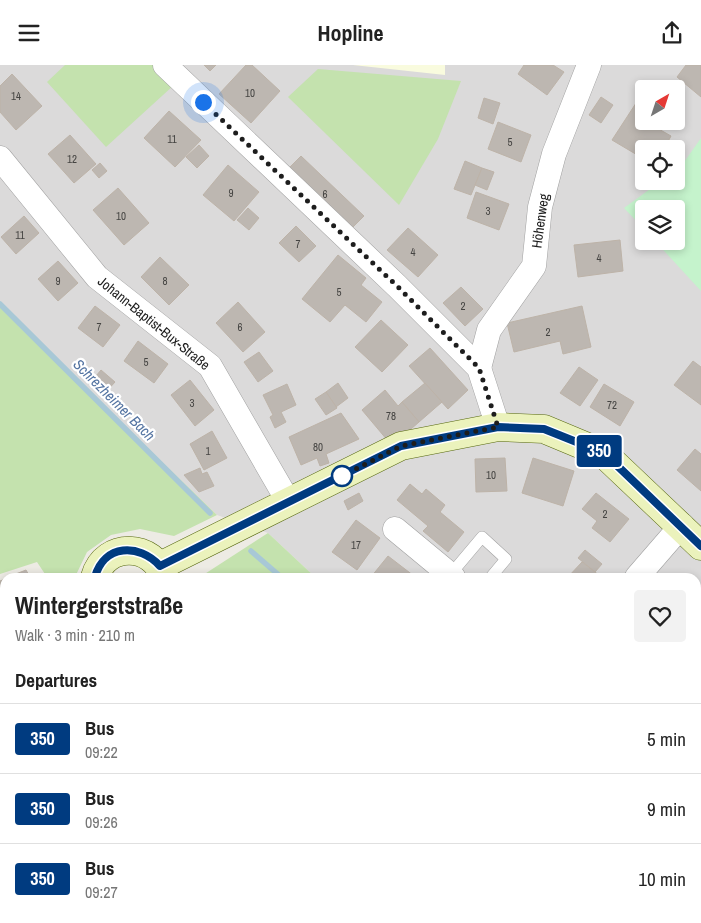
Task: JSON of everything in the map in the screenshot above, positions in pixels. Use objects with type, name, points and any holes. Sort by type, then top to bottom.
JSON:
[{"type":"street","points":[[165,65],[397,286],[479,368],[498,427]]},
{"type":"street","name":"Höhenweg","points":[[479,368],[489,330],[534,266],[540,207],[554,154],[589,65]]},
{"type":"street","name":"Johann-Baptist-Bux-Straße","points":[[0,159],[97,277],[210,366],[288,501]]},
{"type":"street","points":[[97,573],[101,565],[109,557],[119,552],[130,550],[142,552],[152,557],[162,572],[288,501],[401,446],[498,427],[544,429],[604,453],[682,525],[701,546]]},
{"type":"street","points":[[640,573],[682,525]]},
{"type":"street","points":[[395,529],[448,573]]},
{"type":"lane","points":[[454,573],[482,537],[506,559],[494,573]]},
{"type":"shaded area","points":[[0,65],[701,65],[701,573],[311,573],[268,533],[217,515],[0,305]]},
{"type":"shaded area","points":[[353,65],[445,65],[445,75]]},
{"type":"green space","points":[[65,65],[153,65],[174,85],[106,147],[47,82]]},
{"type":"green space","points":[[318,69],[461,81],[438,139],[399,205],[288,97]]},
{"type":"green space","points":[[701,138],[701,291],[663,250],[685,250],[685,200],[635,200],[635,220],[624,208],[649,190],[685,190],[685,161]]},
{"type":"green space","points":[[0,305],[217,515],[174,536],[140,529],[111,535],[87,552],[77,573],[44,573],[37,562],[0,573]]},
{"type":"green space","points":[[268,533],[311,573],[206,573]]},
{"type":"building","points":[[204,65],[216,65],[210,71]]},
{"type":"building","points":[[246,65],[252,65],[280,91],[251,123],[219,94]]},
{"type":"building","points":[[524,65],[553,65],[564,72],[547,95],[518,74]]},
{"type":"building","points":[[686,65],[701,65],[701,97],[685,84],[685,80],[681,80],[677,77]]},
{"type":"building","points":[[12,74],[42,106],[16,130],[0,112],[0,86]]},
{"type":"building","points":[[601,97],[613,105],[601,123],[589,115]]},
{"type":"building","points":[[484,98],[500,103],[493,124],[478,118]]},
{"type":"building","points":[[635,105],[635,130],[660,130],[671,136],[669,140],[635,140],[635,154],[612,140]]},
{"type":"building","points":[[169,111],[201,140],[175,167],[144,138]]},
{"type":"building","points":[[498,122],[531,135],[521,162],[488,149]]},
{"type":"building","points":[[70,135],[96,164],[74,183],[48,154]]},
{"type":"building","points":[[199,145],[209,156],[197,168],[186,157]]},
{"type":"building","points":[[301,156],[364,216],[348,232],[286,171]]},
{"type":"building","points":[[465,161],[482,168],[471,195],[454,189]]},
{"type":"building","points":[[100,163],[107,171],[99,178],[92,170]]},
{"type":"building","points":[[228,165],[259,192],[234,221],[203,195]]},
{"type":"building","points":[[482,168],[494,172],[487,190],[475,185]]},
{"type":"building","points":[[118,188],[149,223],[124,245],[93,210]]},
{"type":"building","points":[[476,192],[509,204],[499,230],[467,218]]},
{"type":"building","points":[[248,208],[259,218],[249,230],[237,220]]},
{"type":"building","points":[[24,216],[39,233],[16,254],[1,237]]},
{"type":"building","points":[[296,226],[316,246],[299,262],[279,243]]},
{"type":"building","points":[[408,228],[438,255],[418,277],[387,250]]},
{"type":"building","points":[[620,240],[623,271],[578,277],[574,245]]},
{"type":"building","points":[[338,255],[366,278],[361,285],[382,302],[366,322],[345,305],[330,322],[302,299]]},
{"type":"building","points":[[160,257],[189,285],[169,305],[141,277]]},
{"type":"building","points":[[58,261],[78,283],[58,301],[38,279]]},
{"type":"building","points":[[461,287],[483,309],[465,326],[443,303]]},
{"type":"building","points":[[238,302],[265,332],[243,352],[216,323]]},
{"type":"building","points":[[95,306],[120,325],[103,347],[78,328]]},
{"type":"building","points":[[582,306],[591,347],[563,354],[560,341],[514,352],[507,323]]},
{"type":"building","points":[[381,320],[408,345],[382,372],[355,347]]},
{"type":"building","points":[[138,341],[168,364],[154,383],[124,361]]},
{"type":"building","points":[[430,348],[468,390],[448,409],[409,366]]},
{"type":"building","points":[[259,352],[273,371],[258,382],[244,362]]},
{"type":"building","points":[[693,361],[701,367],[701,405],[674,385]]},
{"type":"building","points":[[579,367],[598,380],[580,406],[560,393]]},
{"type":"building","points":[[101,370],[115,382],[104,394],[91,382]]},
{"type":"building","points":[[190,380],[214,410],[195,426],[171,395]]},
{"type":"building","points":[[338,383],[348,398],[336,407],[326,392]]},
{"type":"building","points":[[425,383],[442,402],[419,422],[402,402]]},
{"type":"building","points":[[287,384],[296,405],[281,412],[286,422],[275,428],[270,417],[273,415],[263,395]]},
{"type":"building","points":[[604,384],[634,402],[620,426],[590,407]]},
{"type":"building","points":[[385,390],[398,406],[402,402],[419,422],[403,436],[399,431],[388,441],[362,410]]},
{"type":"building","points":[[326,392],[337,408],[326,415],[315,399]]},
{"type":"building","points":[[341,413],[359,439],[326,454],[329,463],[320,466],[317,458],[301,465],[289,437]]},
{"type":"building","points":[[212,431],[227,458],[204,470],[190,444]]},
{"type":"building","points":[[695,449],[701,454],[701,491],[677,470]]},
{"type":"building","points":[[505,458],[507,491],[476,492],[475,459]]},
{"type":"building","points":[[533,458],[574,471],[563,506],[522,493]]},
{"type":"building","points":[[200,468],[202,474],[207,472],[214,486],[199,492],[184,475]]},
{"type":"building","points":[[410,484],[422,494],[426,489],[445,505],[440,512],[464,532],[448,552],[423,531],[428,526],[397,500]]},
{"type":"building","points":[[359,493],[363,501],[348,510],[344,501]]},
{"type":"building","points":[[596,493],[629,519],[610,542],[592,528],[597,521],[582,509]]},
{"type":"building","points":[[356,520],[380,538],[357,570],[332,552]]},
{"type":"building","points":[[585,550],[602,564],[595,572],[578,558]]},
{"type":"building","points":[[388,556],[410,573],[374,573]]},
{"type":"building","points":[[582,562],[596,573],[572,573]]},
{"type":"waterway","name":"Schrezheimer Bach","points":[[0,304],[210,513]]},
{"type":"waterway","name":"Schrezheimer Bach","points":[[251,551],[276,573]]},
{"type":"bus line","name":"350","points":[[97,573],[101,565],[109,557],[119,552],[130,550],[142,552],[152,557],[160,566],[401,446],[498,427],[544,429],[604,453],[682,525],[701,546]]},
{"type":"route","points":[[203,102],[397,286],[479,368],[498,427],[401,446],[342,476]]}]
